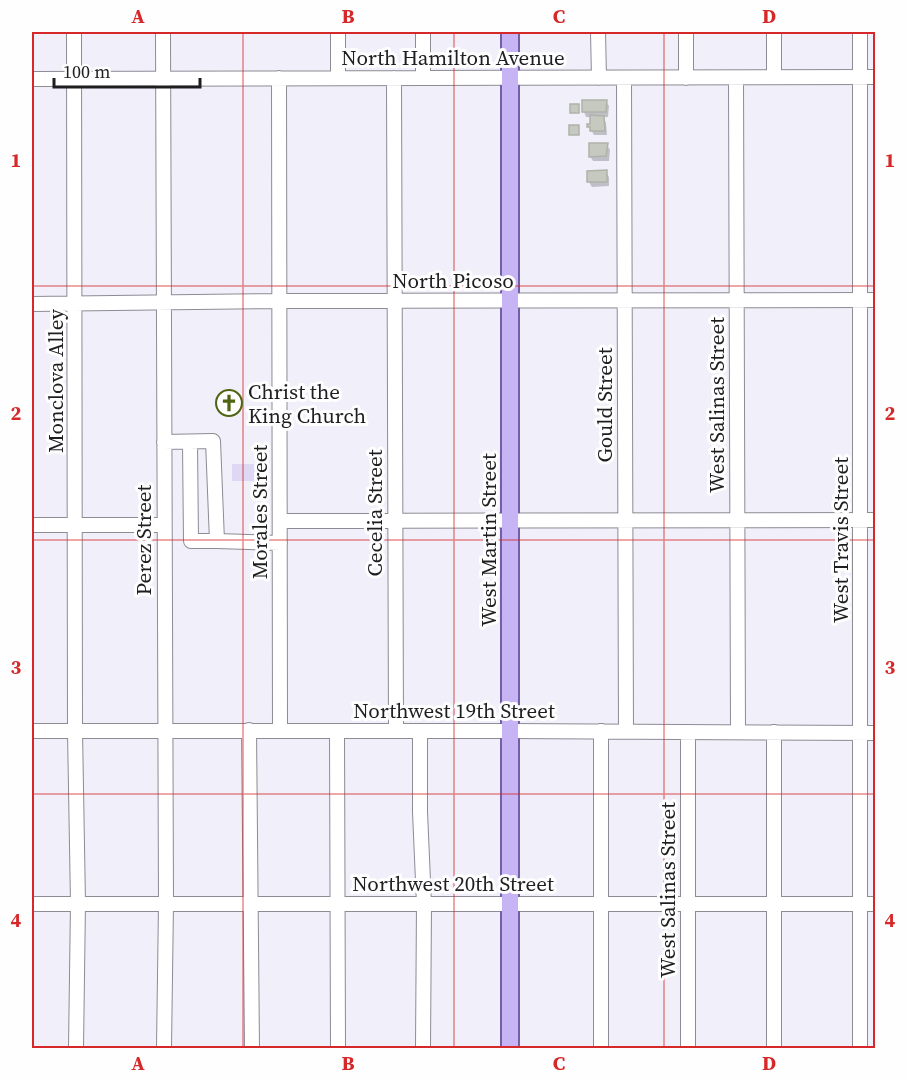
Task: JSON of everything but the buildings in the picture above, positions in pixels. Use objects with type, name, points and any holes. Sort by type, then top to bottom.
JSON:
[{"type":"main road","name":"West Martin Street","points":[[510,32],[510,1048]]},
{"type":"street","name":"Monclova Alley","points":[[74,32],[76,304],[74,525],[78,903],[76,1048]]},
{"type":"street","name":"Perez Street","points":[[163,32],[166,904],[164,1048]]},
{"type":"street","points":[[338,32],[338,78]]},
{"type":"street","points":[[423,32],[423,78]]},
{"type":"street","points":[[598,32],[598,78]]},
{"type":"street","points":[[686,32],[686,78]]},
{"type":"street","points":[[774,32],[774,77]]},
{"type":"street","name":"West Travis Street","points":[[860,32],[860,1048]]},
{"type":"street","name":"North Hamilton Avenue","points":[[32,79],[876,77]]},
{"type":"street","name":"Morales Street","points":[[279,78],[280,730]]},
{"type":"street","name":"Cecelia Street","points":[[394,78],[396,731]]},
{"type":"street","name":"Gould Street","points":[[624,78],[626,731]]},
{"type":"street","name":"West Salinas Street","points":[[736,78],[738,732]]},
{"type":"street","name":"North Picoso","points":[[32,304],[279,301],[876,300]]},
{"type":"street","points":[[164,442],[213,441],[217,541]]},
{"type":"street","points":[[190,442],[190,541],[280,543]]},
{"type":"street","points":[[164,474],[190,474]]},
{"type":"street","points":[[280,521],[876,520]]},
{"type":"street","points":[[32,525],[163,525]]},
{"type":"street","points":[[249,730],[252,1048]]},
{"type":"street","name":"Northwest 19th Street","points":[[32,731],[510,730],[876,733]]},
{"type":"street","points":[[338,731],[338,1048]]},
{"type":"street","points":[[420,731],[420,812],[424,904],[423,1048]]},
{"type":"street","points":[[601,731],[601,1048]]},
{"type":"street","name":"West Salinas Street","points":[[688,732],[688,1048]]},
{"type":"street","points":[[774,732],[774,1048]]},
{"type":"street","name":"Northwest 20th Street","points":[[32,904],[876,904]]},
{"type":"shaded area","points":[[232,464],[261,464],[261,481],[232,481]]},
{"type":"place","name":"Christ the King Church","points":[[229,403]]}]
